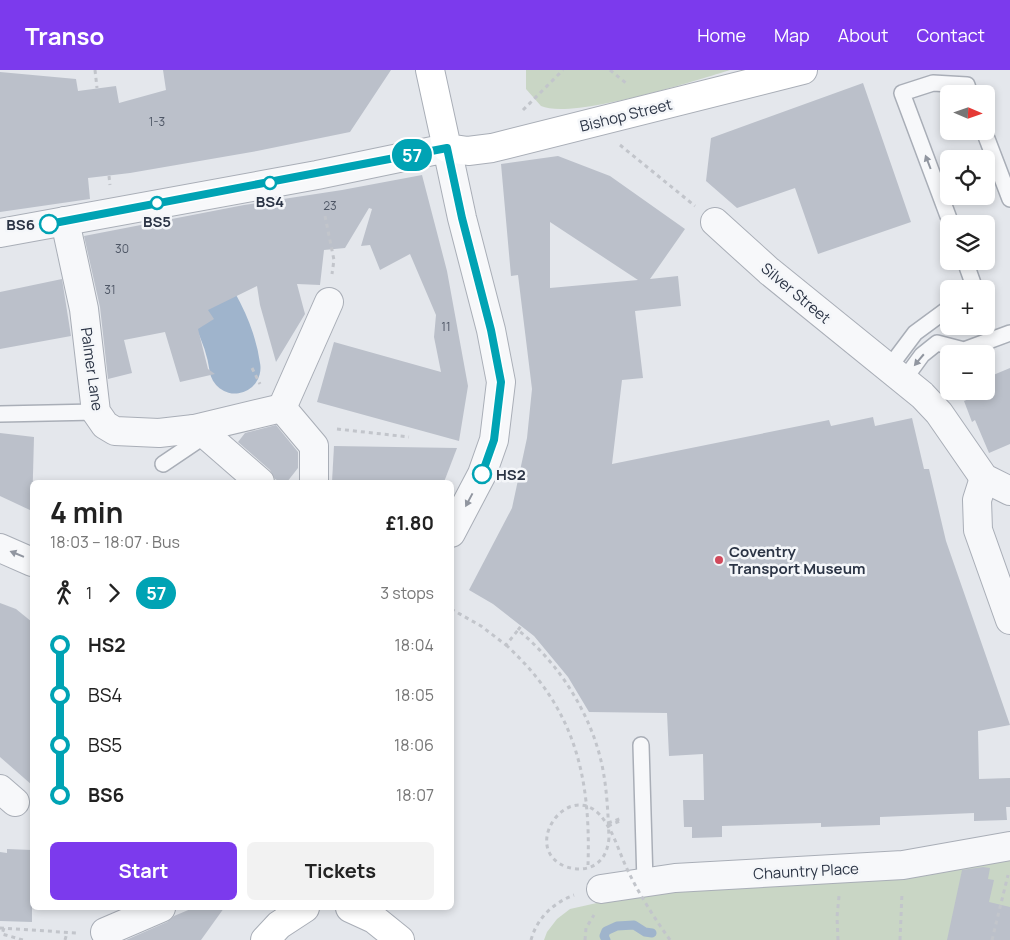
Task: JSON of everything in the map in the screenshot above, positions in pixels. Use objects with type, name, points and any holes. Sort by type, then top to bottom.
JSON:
[{"type":"street","points":[[430,70],[462,218],[491,330],[501,382],[494,440],[482,474],[454,527]]},
{"type":"street","name":"Bishop Street","points":[[447,148],[468,150],[492,148],[804,70]]},
{"type":"street","points":[[0,233],[150,204],[317,175],[447,148]]},
{"type":"street","name":"Palmer Lane","points":[[66,221],[84,309],[96,412],[105,425],[115,431],[200,432],[282,408]]},
{"type":"street","name":"Silver Street","points":[[715,222],[938,413],[984,478]]},
{"type":"street","points":[[314,480],[314,446],[282,408],[329,302]]},
{"type":"street","points":[[200,432],[258,480]]},
{"type":"street","points":[[1010,491],[984,478],[977,500],[978,530],[1010,620]]},
{"type":"street","points":[[0,548],[30,561]]},
{"type":"street","name":"Chauntry Place","points":[[594,889],[638,879],[903,865],[1010,846]]},
{"type":"street","points":[[105,932],[156,910]]},
{"type":"street","points":[[266,940],[279,924],[301,910]]},
{"type":"street","points":[[354,910],[374,919],[400,940]]},
{"type":"lane","points":[[948,215],[902,93],[933,83],[956,85]]},
{"type":"lane","points":[[987,140],[1010,199]]},
{"type":"lane","points":[[895,375],[915,333],[940,315]]},
{"type":"lane","points":[[895,375],[937,343],[964,350],[1010,333]]},
{"type":"lane","points":[[0,414],[96,412]]},
{"type":"lane","points":[[163,464],[200,432]]},
{"type":"lane","points":[[638,879],[641,745]]},
{"type":"path","points":[[95,70],[97,88]]},
{"type":"path","points":[[519,142],[516,123],[518,115],[563,70]]},
{"type":"path","points":[[592,123],[715,222]]},
{"type":"path","points":[[325,216],[334,260],[329,302]]},
{"type":"path","points":[[305,436],[332,428],[410,437]]},
{"type":"path","points":[[454,611],[482,626],[506,645],[534,673],[547,691],[578,755],[585,782],[594,889],[563,899],[548,910],[538,923],[531,940]]},
{"type":"path","points":[[506,645],[522,626]]},
{"type":"path","points":[[518,630],[554,667],[583,713],[598,748],[602,767],[608,824],[609,838],[601,860],[582,869],[566,867],[556,860],[547,841],[552,819],[560,811],[571,806],[592,808],[608,824],[670,940]]},
{"type":"path","points":[[625,816],[627,819],[608,824],[625,816]]},
{"type":"path","points":[[900,940],[903,865]]},
{"type":"path","points":[[992,940],[1010,866]]},
{"type":"path","points":[[0,940],[2,928],[86,934],[105,932]]},
{"type":"path","points":[[64,940],[67,933]]},
{"type":"path","points":[[2,934],[23,940]]},
{"type":"green space","points":[[526,70],[730,70],[605,104],[557,109],[541,106],[526,89]]},
{"type":"green space","points":[[1010,859],[1010,940],[544,940],[547,932],[557,919],[570,909],[637,894]]},
{"type":"building","points":[[163,70],[391,70],[350,132],[257,151],[130,173],[88,178],[90,199],[0,212],[0,72],[76,79],[78,91],[116,86],[119,103],[166,90]]},
{"type":"building","points":[[863,83],[911,222],[818,254],[795,188],[737,208],[706,181],[711,138]]},
{"type":"building","name":"Coventry Transport Museum","points":[[558,156],[610,176],[685,229],[650,279],[678,276],[681,306],[635,311],[643,378],[622,380],[612,464],[829,420],[831,426],[873,417],[875,426],[912,418],[924,469],[929,469],[946,541],[1010,725],[978,731],[979,779],[1010,778],[1010,807],[1006,807],[1007,820],[974,821],[974,813],[880,817],[880,825],[821,827],[821,823],[722,826],[722,837],[692,838],[692,827],[684,827],[683,800],[704,800],[703,754],[669,756],[667,713],[589,712],[568,677],[534,636],[493,604],[469,590],[512,508],[527,438],[532,389],[518,275],[511,276],[501,164]],"holes":[[[550,222],[638,280],[550,288]]]},
{"type":"building","points":[[422,175],[447,271],[468,386],[459,441],[317,402],[334,342],[441,372],[434,337],[436,315],[410,254],[380,270],[370,245],[361,246],[372,209],[369,208],[345,248],[324,250],[320,285],[297,284],[305,314],[276,362],[260,305],[257,286],[208,310],[214,319],[198,329],[208,369],[215,374],[180,382],[165,332],[124,340],[132,373],[108,379],[100,307],[84,236],[244,205]]},
{"type":"building","points":[[62,279],[71,336],[0,349],[0,292]]},
{"type":"building","points":[[1010,368],[1010,444],[989,453],[975,420],[972,422],[964,401],[995,400],[995,374]]},
{"type":"building","points":[[276,425],[298,452],[298,468],[289,480],[275,479],[270,470],[238,442],[245,433]]},
{"type":"building","points":[[0,433],[34,437],[33,480],[30,480],[30,510],[0,496]]},
{"type":"building","points":[[334,446],[457,448],[445,480],[332,480]]},
{"type":"building","points":[[0,603],[16,609],[30,620],[30,783],[0,757]]},
{"type":"building","points":[[7,849],[30,850],[30,910],[32,910],[32,922],[0,921],[0,852],[7,853]]},
{"type":"building","points":[[990,868],[988,879],[994,880],[989,902],[1010,907],[1010,940],[947,940],[962,870]]},
{"type":"building","points":[[188,910],[223,910],[201,940],[126,940],[167,922],[174,916]]},
{"type":"waterway","points":[[181,256],[222,323],[232,352],[235,368]]},
{"type":"waterway","points":[[606,940],[604,936],[606,931],[617,926],[634,925],[645,932],[652,933]]},
{"type":"bus line","name":"57","points":[[49,224],[113,210],[317,175],[447,148],[462,218],[480,281],[498,359],[501,382],[494,440],[482,474]]},
{"type":"place","name":"BS4","points":[[270,183]]},
{"type":"place","name":"BS5","points":[[157,203]]},
{"type":"place","name":"BS6","points":[[49,224]]},
{"type":"place","name":"HS2","points":[[482,474]]},
{"type":"place","name":"Coventry Transport Museum","points":[[719,560]]}]
